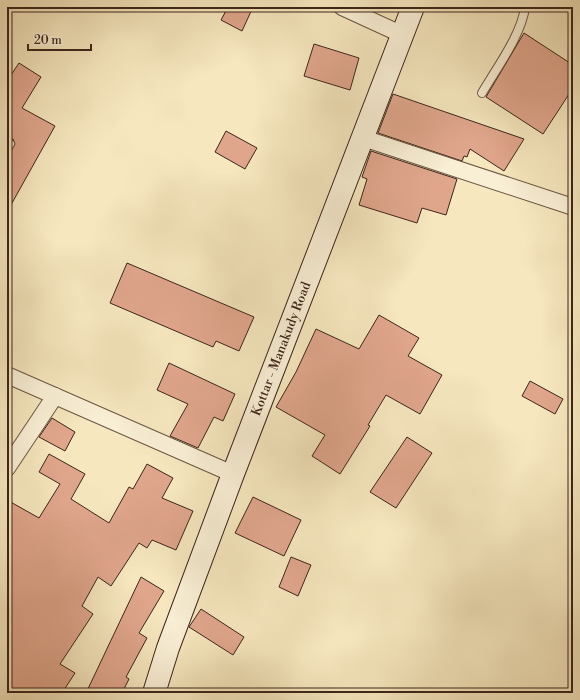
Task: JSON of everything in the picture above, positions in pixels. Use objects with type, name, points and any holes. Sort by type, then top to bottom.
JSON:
[{"type":"main road","name":"Kottar - Manakudy Road","points":[[154,693],[168,648],[233,474],[413,7]]},
{"type":"street","points":[[342,7],[403,35]]},
{"type":"street","points":[[363,138],[573,207]]},
{"type":"street","points":[[7,375],[233,474]]},
{"type":"street","points":[[7,468],[55,396]]},
{"type":"lane","points":[[482,93],[514,39],[521,24],[525,7]]},
{"type":"building","points":[[228,7],[253,7],[242,31],[221,20]]},
{"type":"building","points":[[524,33],[573,65],[573,88],[543,134],[486,97]]},
{"type":"building","points":[[314,44],[359,58],[350,90],[304,76]]},
{"type":"building","points":[[19,63],[41,77],[22,108],[55,126],[7,212],[7,153],[11,151],[15,144],[13,139],[7,140],[7,81]]},
{"type":"building","points":[[393,94],[524,139],[504,171],[470,149],[467,157],[464,156],[462,161],[378,133]]},
{"type":"building","points":[[226,131],[257,148],[245,169],[215,152]]},
{"type":"building","points":[[371,151],[457,179],[446,215],[422,208],[417,223],[359,205],[367,179],[362,177]]},
{"type":"building","points":[[127,263],[254,317],[239,351],[216,341],[213,347],[110,303]]},
{"type":"building","points":[[379,315],[419,338],[408,356],[442,375],[420,414],[386,395],[368,425],[370,426],[340,474],[312,456],[325,435],[276,407],[296,372],[316,329],[359,349]]},
{"type":"building","points":[[169,363],[235,394],[223,421],[214,417],[198,448],[170,436],[188,404],[157,390]]},
{"type":"building","points":[[530,381],[563,399],[555,414],[522,396]]},
{"type":"building","points":[[52,418],[75,432],[65,451],[39,437]]},
{"type":"building","points":[[407,437],[432,453],[396,508],[370,492]]},
{"type":"building","points":[[49,454],[85,474],[71,499],[109,523],[129,487],[133,489],[147,464],[173,478],[162,498],[193,511],[176,550],[152,540],[147,548],[139,543],[111,586],[98,577],[82,606],[93,614],[60,664],[75,673],[62,693],[7,693],[7,500],[39,518],[60,484],[39,472]]},
{"type":"building","points":[[253,497],[301,520],[284,556],[235,533]]},
{"type":"building","points":[[291,557],[311,565],[298,596],[279,587]]},
{"type":"building","points":[[141,577],[164,591],[139,633],[147,638],[126,677],[129,679],[122,693],[86,693]]},
{"type":"building","points":[[201,609],[244,637],[233,655],[189,627]]}]
